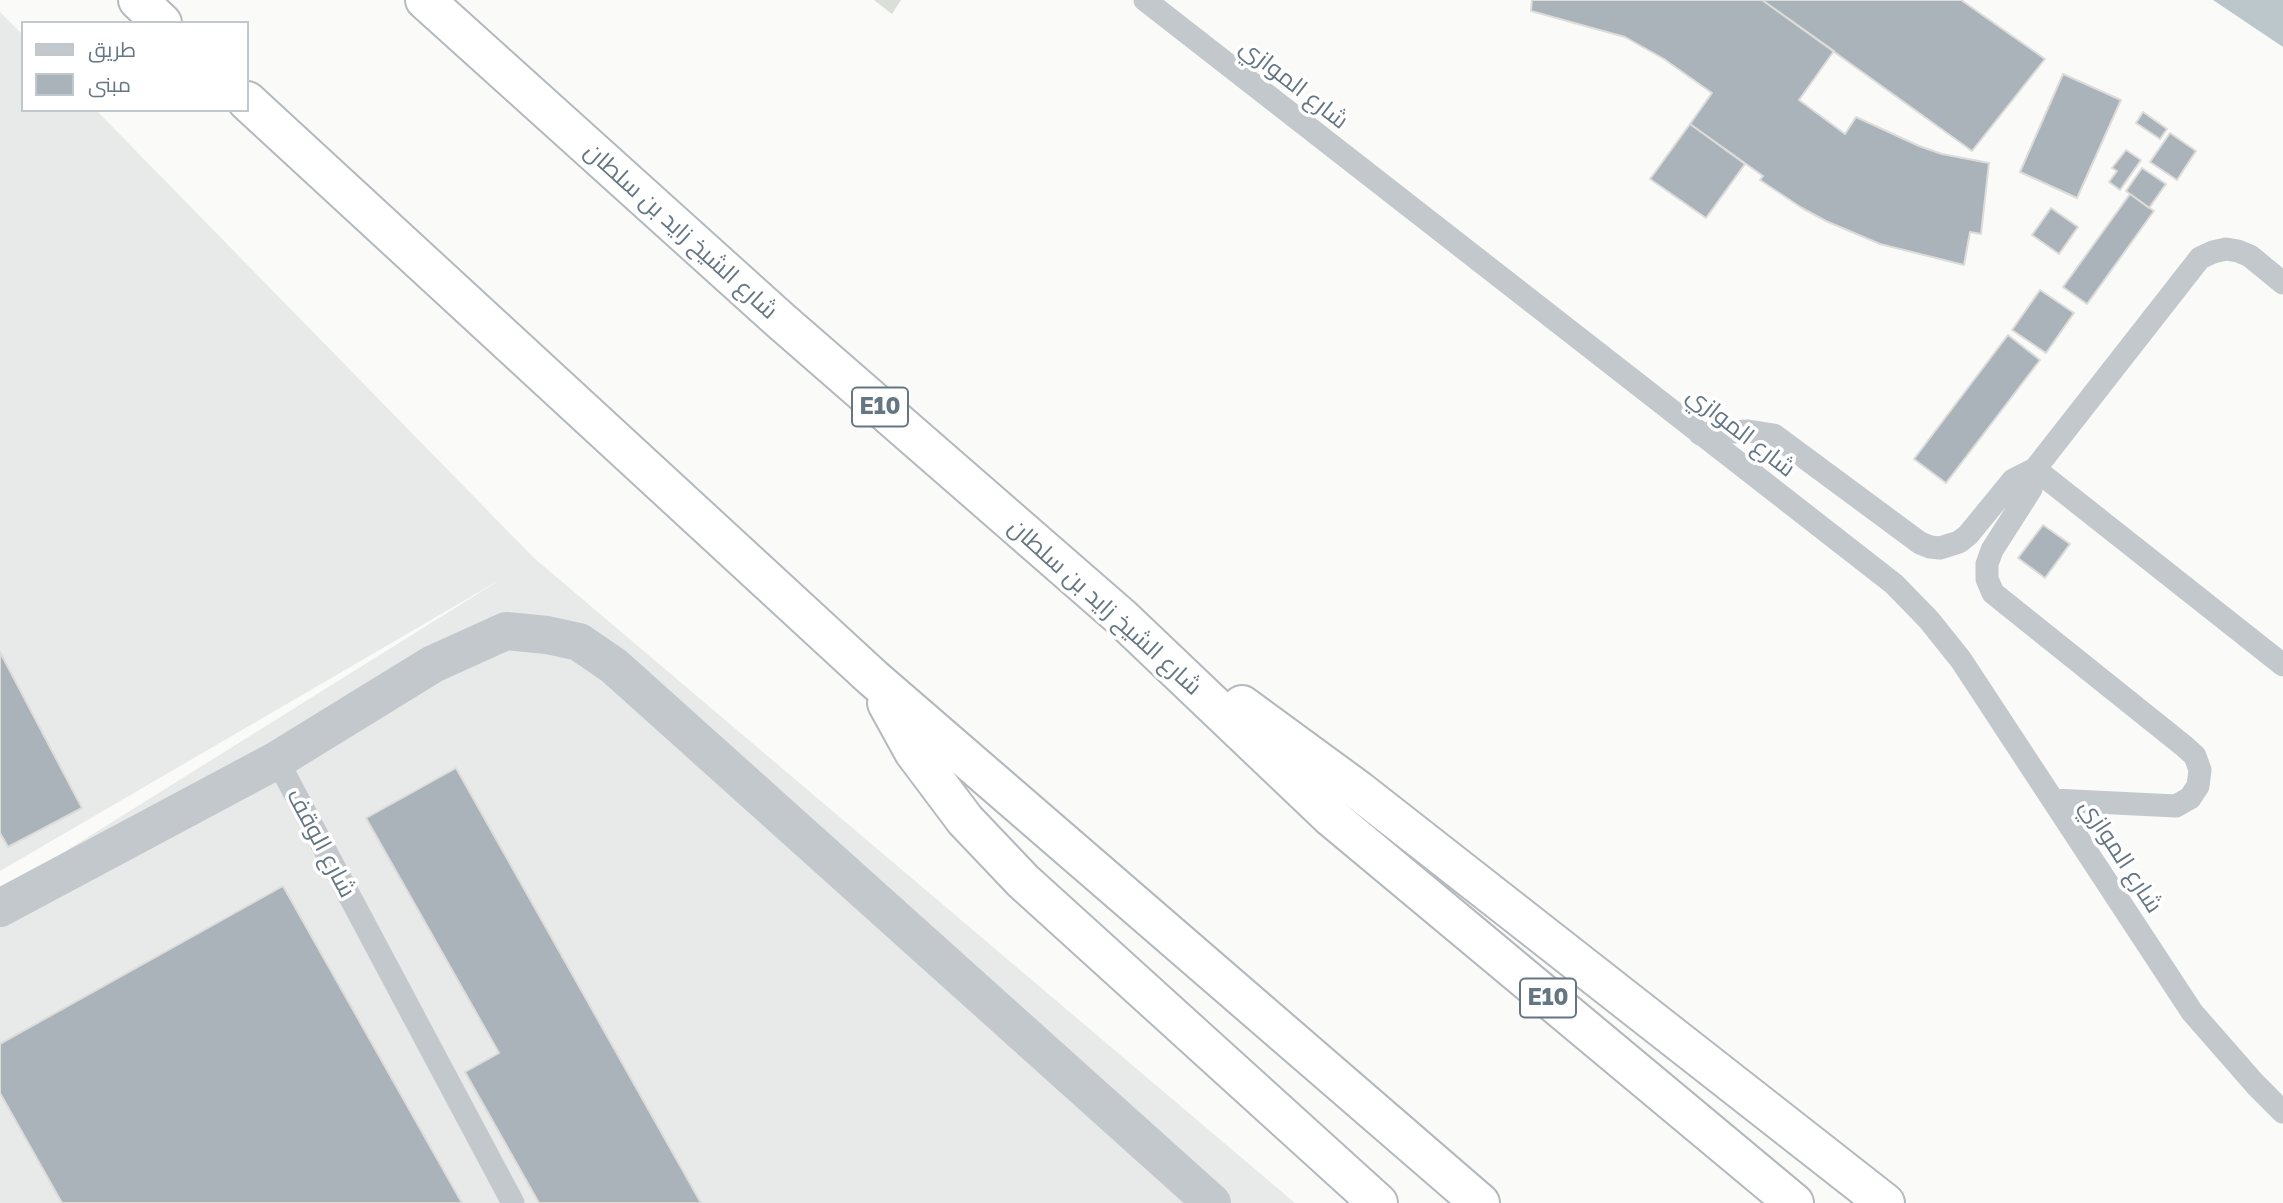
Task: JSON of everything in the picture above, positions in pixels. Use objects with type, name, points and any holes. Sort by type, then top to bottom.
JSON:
[{"type":"highway","points":[[138,0],[160,21]]},
{"type":"highway","name":"شارع الشيخ زايد بن سلطان","points":[[425,0],[780,320],[1121,617],[1331,817],[1794,1203]]},
{"type":"highway","points":[[248,102],[873,678],[1480,1203]]},
{"type":"highway","points":[[1121,617],[1359,790],[1885,1203]]},
{"type":"highway","points":[[873,678],[914,752],[965,820],[1023,881],[1378,1203]]},
{"type":"street","points":[[277,760],[433,664],[502,656],[533,658],[569,666],[614,666],[1212,1203]]},
{"type":"street","name":"شارع الوقف","points":[[0,908],[277,760]]},
{"type":"lane","name":"شارع الموازي","points":[[1145,0],[1894,584],[1929,620],[1961,660],[2192,1012],[2283,1112]]},
{"type":"lane","points":[[1700,434],[1748,431],[1774,435],[1920,543],[1940,548],[1959,542],[2013,480],[2035,469],[2200,258],[2225,249],[2238,251],[2250,256],[2283,283]]},
{"type":"lane","points":[[2035,469],[2283,665]]},
{"type":"lane","points":[[2035,469],[2031,489],[1992,550],[1987,564],[1987,579],[1993,593],[2184,746],[2195,756],[2200,770],[2198,786],[2190,798],[2176,806],[2053,800]]},
{"type":"lane","name":"شارع الوقف","points":[[277,760],[513,1203]]},
{"type":"shaded area","points":[[874,0],[901,0],[892,14]]},
{"type":"shaded area","points":[[2213,0],[2283,0],[2283,47]]},
{"type":"shaded area","points":[[0,12],[21,33],[21,112],[98,112],[534,558],[1295,1203],[0,1203],[0,892],[503,578],[0,871]]},
{"type":"building","points":[[1532,0],[1762,0],[1834,51],[1799,100],[1845,134],[1856,117],[1942,154],[1989,163],[1981,234],[1970,232],[1964,265],[1880,244],[1802,208],[1760,180],[1763,176],[1690,124],[1712,93],[1664,59],[1625,37],[1531,11]]},
{"type":"building","points":[[1762,0],[1961,0],[2045,59],[1972,151]]},
{"type":"building","points":[[2063,74],[2121,100],[2077,198],[2020,172]]},
{"type":"building","points":[[2143,112],[2167,129],[2160,139],[2136,123]]},
{"type":"building","points":[[1690,124],[1745,164],[1706,218],[1650,179]]},
{"type":"building","points":[[2170,133],[2196,151],[2177,180],[2150,162]]},
{"type":"building","points":[[2126,150],[2141,160],[2120,190],[2109,182],[2117,171],[2112,168]]},
{"type":"building","points":[[2142,168],[2166,184],[2149,208],[2126,191]]},
{"type":"building","points":[[2130,194],[2154,211],[2087,304],[2063,287]]},
{"type":"building","points":[[2051,208],[2078,227],[2059,254],[2032,235]]},
{"type":"building","points":[[2040,290],[2074,313],[2046,353],[2012,330]]},
{"type":"building","points":[[2008,335],[2040,360],[1946,483],[1914,459]]},
{"type":"building","points":[[2043,525],[2070,544],[2045,578],[2018,558]]},
{"type":"building","points":[[0,652],[82,808],[8,847],[0,833]]},
{"type":"building","points":[[456,768],[701,1203],[539,1203],[465,1072],[499,1053],[366,818]]},
{"type":"building","points":[[283,886],[462,1203],[62,1203],[0,1093],[0,1044]]}]
